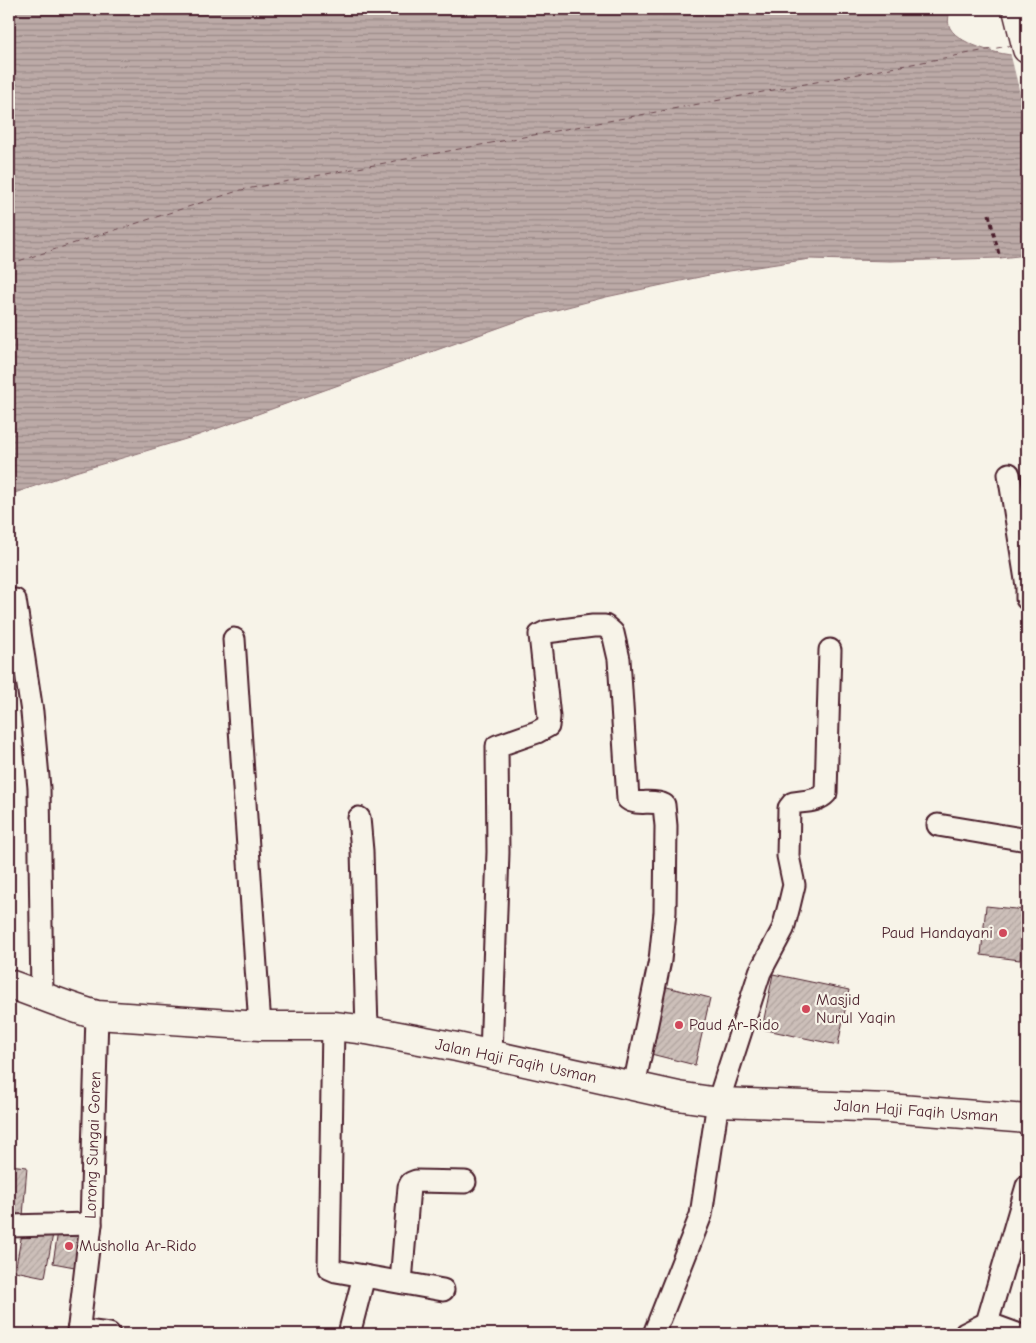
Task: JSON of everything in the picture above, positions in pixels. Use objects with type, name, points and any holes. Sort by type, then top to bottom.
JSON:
[{"type":"street","points":[[1017,9],[1027,49]]},
{"type":"street","points":[[1009,474],[1027,599]]},
{"type":"street","points":[[15,600],[31,703],[39,788],[42,995]]},
{"type":"street","points":[[492,1055],[498,852],[497,746],[537,732],[548,726],[549,717],[540,635],[546,632],[605,626],[613,633],[619,660],[628,799],[632,802],[658,802],[664,805],[666,826],[665,912],[660,960],[634,1086]]},
{"type":"street","points":[[234,639],[261,1026]]},
{"type":"street","points":[[654,1334],[701,1215],[718,1102],[760,972],[783,928],[792,892],[793,876],[788,856],[789,808],[793,803],[817,799],[826,793],[830,650]]},
{"type":"street","points":[[359,818],[362,851],[367,1030]]},
{"type":"street","points":[[938,825],[1027,840]]},
{"type":"street","name":"Jalan Haji Faqih Usman","points":[[9,984],[78,1010],[98,1015],[261,1026],[322,1026],[367,1030],[678,1096],[718,1102],[861,1107],[1027,1119]]},
{"type":"street","name":"Lorong Sungai Goren","points":[[78,1332],[91,1224],[98,1015]]},
{"type":"street","points":[[322,1026],[329,1268],[336,1271],[442,1290]]},
{"type":"street","points":[[401,1282],[409,1187],[411,1183],[416,1181],[465,1182]]},
{"type":"street","points":[[965,1334],[987,1322],[1027,1186]]},
{"type":"street","points":[[9,1226],[91,1224]]},
{"type":"street","points":[[349,1334],[364,1276]]},
{"type":"street","points":[[987,1322],[1017,1334]]},
{"type":"street","points":[[78,1332],[109,1334]]},
{"type":"path","points":[[989,214],[1000,258]]},
{"type":"shaded area","points":[[9,9],[950,9],[948,21],[950,28],[964,40],[997,53],[1027,55],[1027,255],[1000,258],[890,261],[810,259],[723,272],[606,297],[529,317],[196,436],[75,472],[9,495]]},
{"type":"pier","points":[[1010,52],[1027,53],[1027,122]]},
{"type":"building","name":"Paud Handayani","points":[[986,906],[1025,910],[1020,960],[981,955]]},
{"type":"building","name":"Masjid Nurul Yaqin","points":[[773,974],[849,990],[838,1045],[762,1029]]},
{"type":"building","name":"Paud Ar-Rido","points":[[663,986],[710,998],[695,1065],[647,1053]]},
{"type":"building","points":[[9,1165],[27,1167],[23,1216],[9,1214]]},
{"type":"building","name":"Musholla Ar-Rido","points":[[59,1225],[85,1230],[80,1268],[53,1263]]},
{"type":"building","points":[[23,1228],[53,1234],[45,1277],[15,1271]]},
{"type":"ferry route","points":[[9,264],[241,190],[1013,45]]},
{"type":"place","name":"Paud Handayani","points":[[1003,933]]},
{"type":"place","name":"Masjid Nurul Yaqin","points":[[806,1009]]},
{"type":"place","name":"Paud Ar-Rido","points":[[679,1025]]},
{"type":"place","name":"Musholla Ar-Rido","points":[[69,1246]]}]
